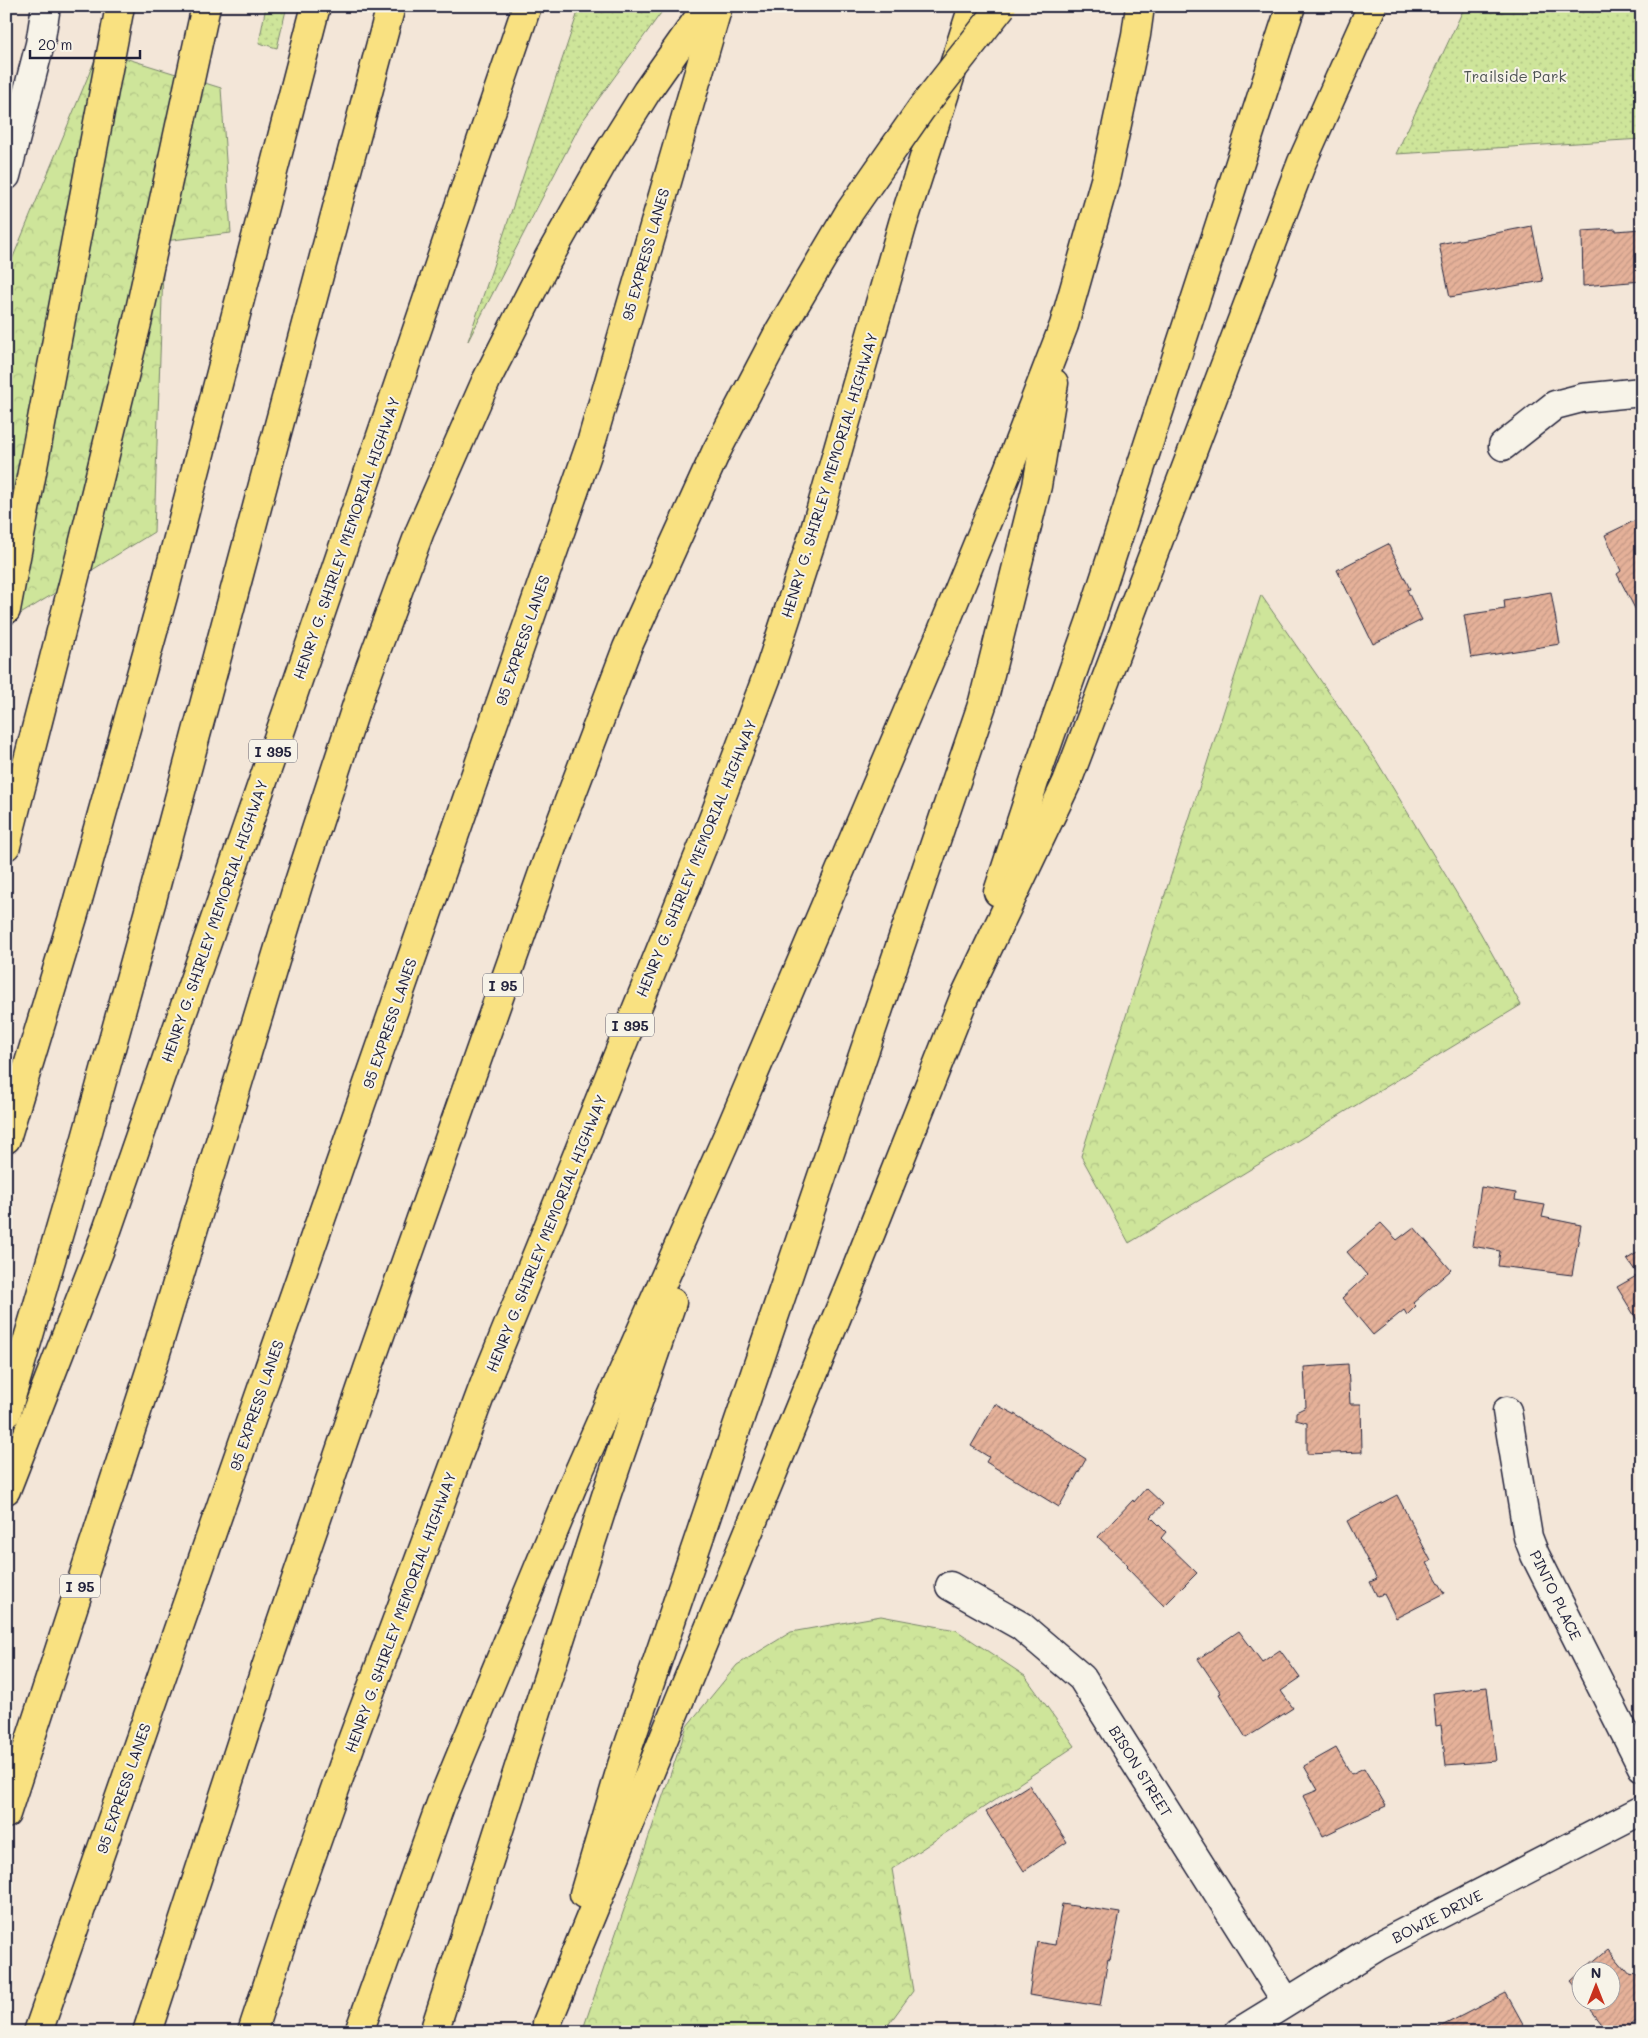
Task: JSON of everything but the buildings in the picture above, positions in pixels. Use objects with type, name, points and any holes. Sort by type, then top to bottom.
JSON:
[{"type":"highway","points":[[6,610],[120,6]]},
{"type":"highway","points":[[6,846],[138,319],[206,6]]},
{"type":"highway","points":[[6,1139],[74,914],[163,596],[316,6]]},
{"type":"highway","points":[[6,1414],[78,1171],[391,6]]},
{"type":"highway","name":"HENRY G. SHIRLEY MEMORIAL HIGHWAY","points":[[6,1490],[105,1236],[294,692],[527,6]]},
{"type":"highway","name":"I 95","points":[[6,1814],[154,1358],[298,884],[362,689],[420,531],[486,381],[548,259],[612,147],[647,91],[706,6]]},
{"type":"highway","name":"95 EXPRESS LANES","points":[[38,2032],[592,440],[718,6]]},
{"type":"highway","name":"HENRY G. SHIRLEY MEMORIAL HIGHWAY","points":[[252,2032],[353,1738],[486,1380],[706,838],[769,671],[814,533],[903,223],[972,6]]},
{"type":"highway","name":"I 95","points":[[147,2032],[265,1670],[371,1360],[555,839],[628,648],[716,452],[795,305],[850,211],[910,125],[1002,6]]},
{"type":"highway","points":[[359,2032],[441,1803],[572,1487],[730,1130],[942,631],[1008,470],[1064,325],[1105,180],[1136,35],[1140,6]]},
{"type":"highway","points":[[545,2027],[856,1270],[964,998],[1035,779],[1091,620],[1291,6]]},
{"type":"highway","points":[[964,998],[1067,782],[1302,162],[1372,6]]},
{"type":"highway","points":[[545,2027],[625,1756],[983,702],[1037,486],[1064,325]]},
{"type":"highway","points":[[434,2032],[603,1505],[730,1130]]},
{"type":"street","points":[[6,176],[40,44],[46,6]]},
{"type":"street","points":[[1503,446],[1555,405],[1582,398],[1642,392]]},
{"type":"street","name":"PINTO PLACE","points":[[1507,1410],[1528,1536],[1535,1555],[1642,1767]]},
{"type":"street","name":"BISON STREET","points":[[950,1586],[1022,1626],[1082,1678],[1286,2001]]},
{"type":"street","name":"BOWIE DRIVE","points":[[1239,2032],[1286,2001],[1378,1946],[1642,1810]]},
{"type":"green space","points":[[266,6],[287,6],[277,48],[259,43]]},
{"type":"green space","points":[[580,6],[666,6],[581,123],[468,341]]},
{"type":"green space","name":"Trailside Park","points":[[1465,6],[1642,6],[1642,139],[1396,154]]},
{"type":"green space","points":[[99,50],[221,88],[231,233],[164,241],[154,532],[6,623],[6,274]]},
{"type":"green space","points":[[1261,595],[1376,760],[1480,932],[1521,1005],[1129,1243],[1081,1156]]},
{"type":"green space","points":[[881,1616],[956,1630],[1025,1676],[1075,1746],[892,1869],[913,1991],[883,2032],[582,2032],[687,1726],[737,1665],[791,1632]]}]
